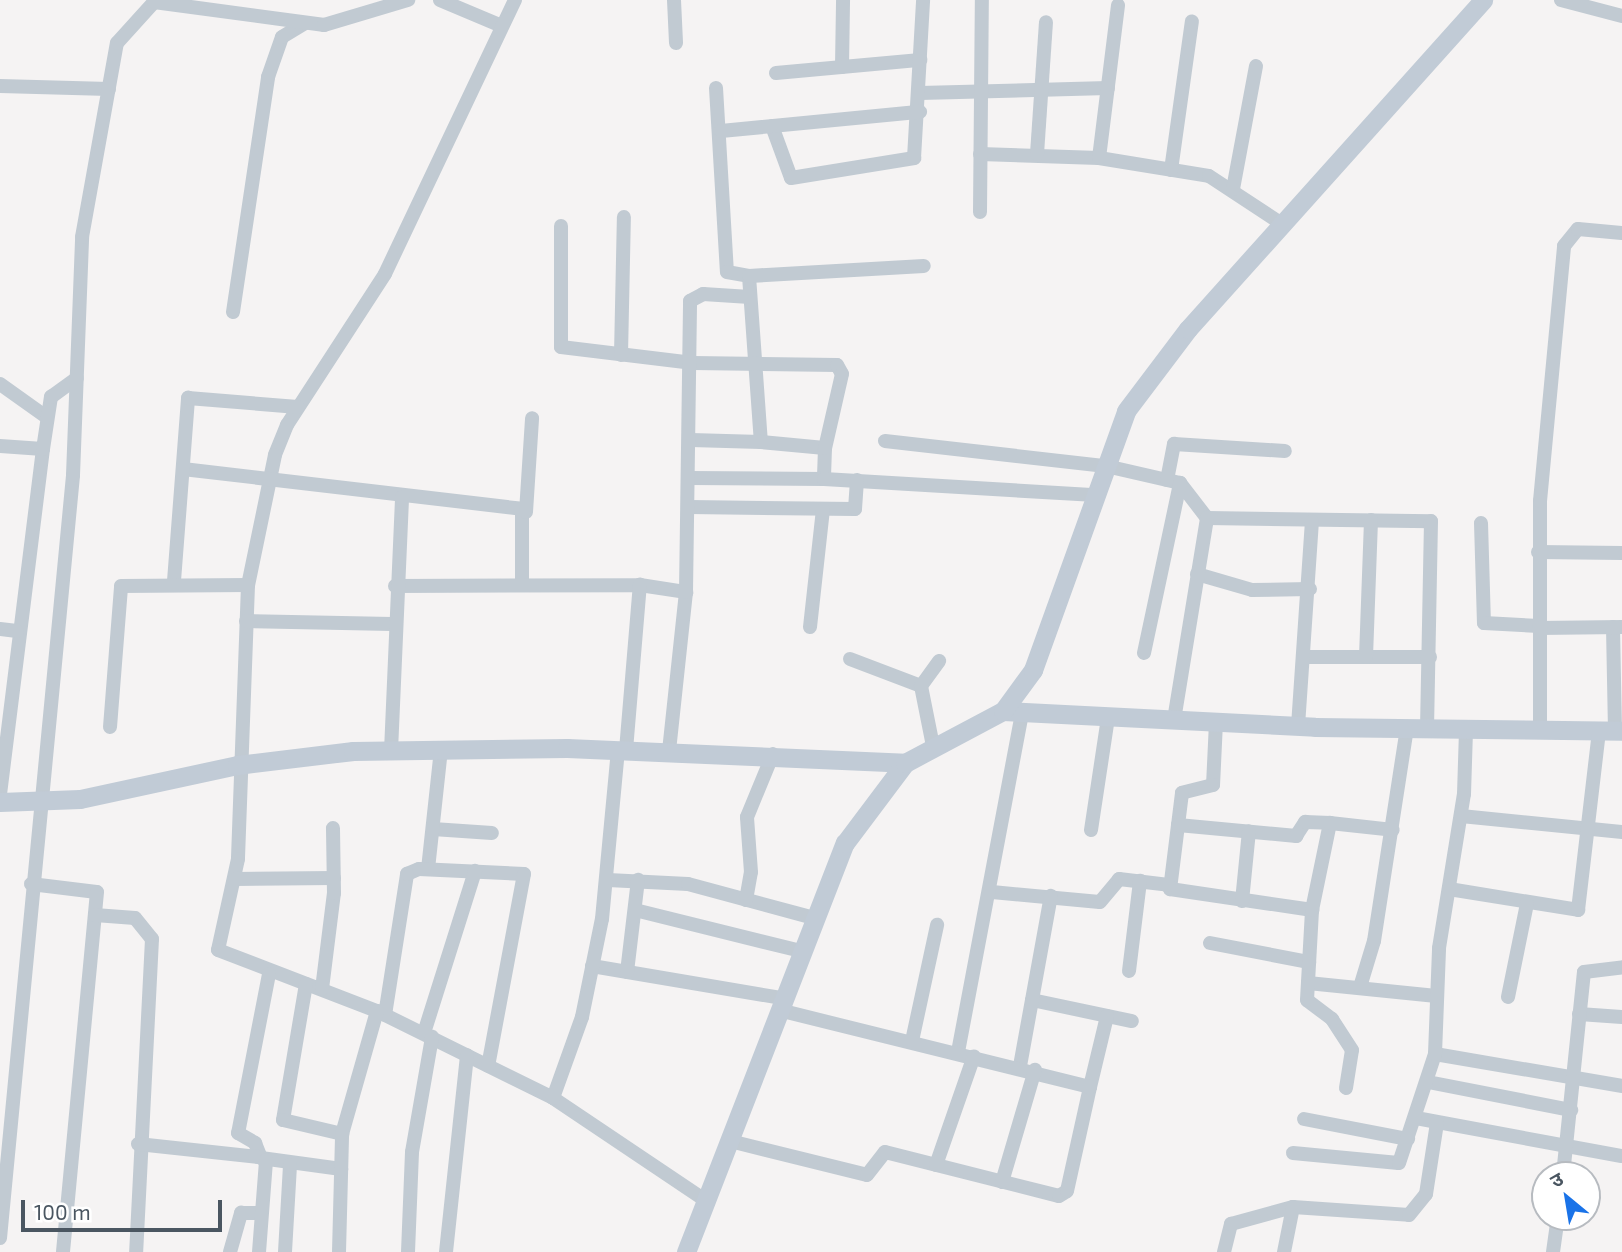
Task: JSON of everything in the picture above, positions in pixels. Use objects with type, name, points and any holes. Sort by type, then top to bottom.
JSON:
[{"type":"street","points":[[0,1238],[77,378],[82,237],[117,43],[154,2],[324,25],[408,0]]},
{"type":"street","points":[[440,0],[502,26]]},
{"type":"street","points":[[515,0],[385,274],[298,407],[267,484],[248,585],[237,765],[235,879],[218,950],[269,974],[322,989],[381,1013],[553,1098],[708,1202]]},
{"type":"street","points":[[674,0],[676,43]]},
{"type":"street","points":[[842,67],[843,0]]},
{"type":"street","points":[[772,126],[791,178],[910,161],[919,153],[922,0]]},
{"type":"street","points":[[980,212],[982,0]]},
{"type":"street","points":[[958,1052],[992,892],[1012,712],[1033,670],[1126,411],[1188,329],[1483,0]]},
{"type":"street","points":[[1561,0],[1622,16]]},
{"type":"street","points":[[1099,158],[1118,5]]},
{"type":"street","points":[[1171,170],[1192,20]]},
{"type":"street","points":[[1037,154],[1046,22]]},
{"type":"street","points":[[233,312],[268,77],[282,37],[305,23]]},
{"type":"street","points":[[776,73],[920,60]]},
{"type":"street","points":[[1233,189],[1256,66]]},
{"type":"street","points":[[0,86],[109,89]]},
{"type":"street","points":[[716,88],[721,131],[727,272],[749,275],[924,266]]},
{"type":"street","points":[[920,93],[1108,88]]},
{"type":"street","points":[[721,131],[920,112]]},
{"type":"street","points":[[980,154],[1099,158],[1209,176],[1233,189],[1282,224]]},
{"type":"street","points":[[621,355],[624,217]]},
{"type":"street","points":[[561,226],[561,347],[693,363],[755,360],[840,367],[825,448],[824,479]]},
{"type":"street","points":[[1540,730],[1538,552],[1565,237],[1578,229],[1622,233]]},
{"type":"street","points":[[749,275],[761,442]]},
{"type":"street","points":[[669,751],[686,592],[693,363],[690,301],[703,294],[750,298]]},
{"type":"street","points":[[0,795],[17,631],[43,449],[45,416],[51,397],[77,378]]},
{"type":"street","points":[[0,384],[45,416]]},
{"type":"street","points":[[174,581],[191,395],[298,407]]},
{"type":"street","points":[[522,585],[532,418]]},
{"type":"street","points":[[691,440],[761,442],[825,448]]},
{"type":"street","points":[[885,441],[1107,466],[1173,482],[1207,518],[1371,520],[1434,524],[1427,729]]},
{"type":"street","points":[[1144,653],[1173,482],[1174,444],[1285,451]]},
{"type":"street","points":[[0,446],[43,449]]},
{"type":"street","points":[[183,469],[267,484],[526,512]]},
{"type":"street","points":[[690,478],[824,479],[1096,495]]},
{"type":"street","points":[[689,507],[855,509],[857,481]]},
{"type":"street","points":[[391,751],[392,624],[401,497]]},
{"type":"street","points":[[810,626],[823,510]]},
{"type":"street","points":[[1174,720],[1207,518]]},
{"type":"street","points":[[1366,657],[1371,520]]},
{"type":"street","points":[[1298,726],[1307,657],[1312,521]]},
{"type":"street","points":[[1448,889],[1527,904],[1578,910],[1612,731],[1617,627],[1539,627],[1484,623],[1481,523]]},
{"type":"street","points":[[1538,552],[1622,554]]},
{"type":"street","points":[[1197,574],[1252,590],[1310,589]]},
{"type":"street","points":[[110,727],[116,591],[126,583],[174,581],[248,585]]},
{"type":"street","points":[[396,586],[640,585],[686,592]]},
{"type":"street","points":[[553,1098],[592,967],[608,880],[640,585]]},
{"type":"street","points":[[246,621],[392,624]]},
{"type":"street","points":[[0,629],[17,631]]},
{"type":"street","points":[[1307,657],[1430,657]]},
{"type":"street","points":[[850,659],[921,686]]},
{"type":"street","points":[[933,746],[921,686],[939,661]]},
{"type":"street","points":[[686,1252],[708,1202],[800,951],[845,843],[905,763],[933,746],[1012,712],[1298,726],[1612,731]]},
{"type":"street","points":[[1091,830],[1108,717]]},
{"type":"street","points":[[1216,722],[1213,785],[1184,789],[1169,885],[1173,892],[1312,910]]},
{"type":"street","points":[[1360,987],[1393,830],[1407,728]]},
{"type":"street","points":[[1293,1153],[1391,1166],[1408,1139],[1435,1054],[1436,996],[1448,889],[1461,816],[1466,729]]},
{"type":"street","points":[[429,869],[441,750]]},
{"type":"street","points":[[0,802],[80,799],[237,765],[391,751],[669,751],[773,754],[905,763]]},
{"type":"street","points":[[746,900],[751,872],[747,817],[773,754]]},
{"type":"street","points":[[1461,816],[1622,832]]},
{"type":"street","points":[[1178,825],[1296,836],[1305,822],[1393,830]]},
{"type":"street","points":[[1330,823],[1312,910],[1308,1004],[1332,1019],[1352,1051],[1346,1088]]},
{"type":"street","points":[[322,989],[334,878],[333,828]]},
{"type":"street","points":[[433,829],[492,832]]},
{"type":"street","points":[[1242,901],[1249,831]]},
{"type":"street","points":[[338,1252],[342,1134],[381,1013],[407,874],[429,869],[475,871],[524,874],[528,880],[488,1066]]},
{"type":"street","points":[[408,1252],[412,1152],[428,1035],[475,871]]},
{"type":"street","points":[[235,879],[334,878]]},
{"type":"street","points":[[608,880],[688,884],[814,918]]},
{"type":"street","points":[[627,972],[638,880]]},
{"type":"street","points":[[992,892],[1100,902],[1115,881],[1169,885]]},
{"type":"street","points":[[1129,971],[1140,881]]},
{"type":"street","points":[[31,884],[93,887],[95,915],[62,1252]]},
{"type":"street","points":[[1020,1066],[1051,896]]},
{"type":"street","points":[[1508,997],[1527,904]]},
{"type":"street","points":[[635,910],[800,951]]},
{"type":"street","points":[[95,915],[135,918],[152,939],[138,1144],[136,1252]]},
{"type":"street","points":[[912,1041],[937,925]]},
{"type":"street","points":[[1210,943],[1309,962]]},
{"type":"street","points":[[592,967],[780,1004],[912,1041],[1035,1070],[1090,1087]]},
{"type":"street","points":[[1565,1161],[1579,1014],[1589,967],[1622,967]]},
{"type":"street","points":[[259,1252],[262,1158],[255,1143],[238,1129],[269,974]]},
{"type":"street","points":[[306,984],[283,1120],[342,1134]]},
{"type":"street","points":[[1308,984],[1436,996]]},
{"type":"street","points":[[1032,1000],[1132,1021]]},
{"type":"street","points":[[1579,1014],[1622,1017]]},
{"type":"street","points":[[730,1141],[867,1175],[885,1152],[1063,1196],[1107,1016]]},
{"type":"street","points":[[1435,1054],[1622,1086]]},
{"type":"street","points":[[446,1252],[467,1055]]},
{"type":"street","points":[[936,1165],[974,1056]]},
{"type":"street","points":[[1002,1182],[1035,1070]]},
{"type":"street","points":[[1428,1082],[1571,1110]]},
{"type":"street","points":[[1416,1118],[1567,1148],[1622,1156]]},
{"type":"street","points":[[1304,1119],[1408,1139]]},
{"type":"street","points":[[1224,1252],[1231,1224],[1293,1207],[1409,1215],[1426,1194],[1437,1123]]},
{"type":"street","points":[[138,1144],[262,1158],[290,1165],[341,1169]]},
{"type":"street","points":[[285,1252],[290,1165]]},
{"type":"street","points":[[1284,1252],[1293,1207]]},
{"type":"street","points":[[230,1252],[241,1213],[261,1213]]},
{"type":"street","points":[[1553,1252],[1556,1231]]}]
